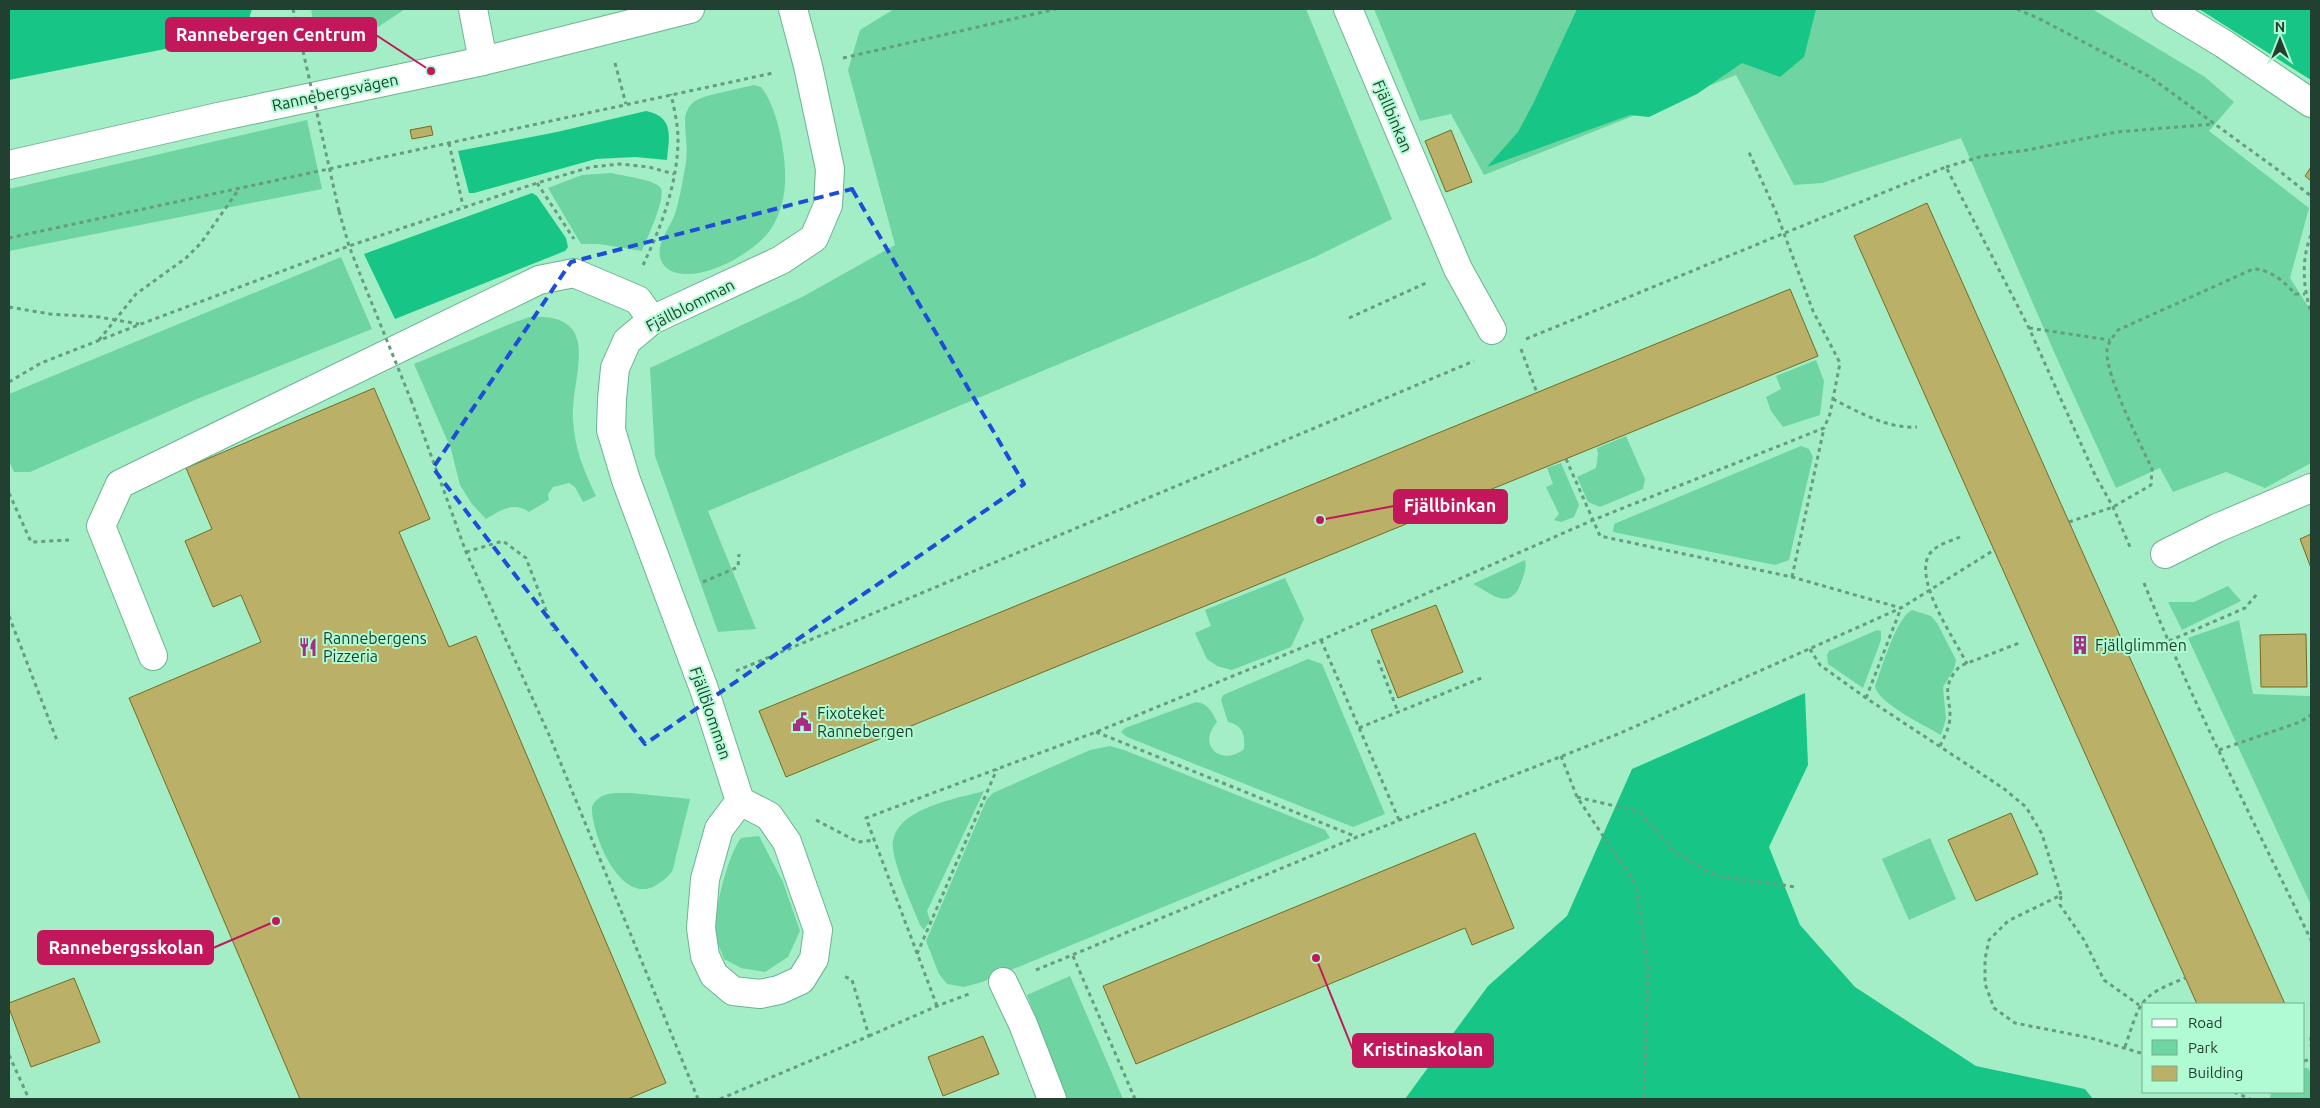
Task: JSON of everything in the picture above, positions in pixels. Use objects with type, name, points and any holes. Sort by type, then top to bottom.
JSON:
[{"type":"street","points":[[473,9],[483,62]]},
{"type":"street","name":"Rannebergsvägen","points":[[9,165],[218,117],[483,62],[690,9]]},
{"type":"street","name":"Fjällblomman","points":[[740,801],[704,690],[626,480],[611,430],[615,368],[627,341],[652,320],[781,260],[814,238],[828,205],[830,169],[808,66],[793,9]]},
{"type":"street","name":"Fjällbinkan","points":[[1348,9],[1458,269],[1492,330]]},
{"type":"street","points":[[2166,9],[2224,44],[2311,103]]},
{"type":"street","points":[[153,656],[101,526],[120,484],[540,280],[574,273],[628,294],[638,300],[652,320]]},
{"type":"street","points":[[2165,554],[2217,528],[2311,488]]},
{"type":"street","points":[[740,801],[769,816],[787,842],[818,930],[814,959],[801,980],[779,990],[760,994],[733,990],[714,975],[705,956],[701,928],[705,879],[719,829],[740,801]]},
{"type":"street","points":[[1003,982],[1023,1024],[1052,1099]]},
{"type":"path","points":[[293,9],[348,246],[411,400],[466,552],[550,737],[698,1099]]},
{"type":"path","points":[[9,238],[808,66],[1056,9]]},
{"type":"path","points":[[2017,9],[2040,19],[2150,77],[2311,196]]},
{"type":"path","points":[[606,30],[626,104]]},
{"type":"path","points":[[628,294],[667,212],[678,139],[671,94]]},
{"type":"path","points":[[1537,392],[1518,342],[1784,235],[1946,167],[1983,156],[2027,150],[2117,132],[2214,124]]},
{"type":"path","points":[[449,143],[463,206]]},
{"type":"path","points":[[1748,150],[1776,212],[1813,311],[1840,362],[1792,577]]},
{"type":"path","points":[[9,382],[41,362],[348,246],[463,206],[591,167],[620,164],[649,167],[674,174]]},
{"type":"path","points":[[1946,167],[2029,328],[2095,475],[2113,506],[2130,549]]},
{"type":"path","points":[[537,183],[573,238],[580,260],[582,276]]},
{"type":"path","points":[[98,341],[136,294],[186,258],[201,243],[240,188]]},
{"type":"path","points":[[2311,235],[2304,264],[2305,294],[2311,312]]},
{"type":"path","points":[[1349,318],[1458,269]]},
{"type":"path","points":[[2069,522],[2113,506],[2151,485],[2152,469],[2109,369],[2108,349],[2110,340],[2118,330],[2253,269],[2268,272],[2288,286],[2295,294],[2305,294]]},
{"type":"path","points":[[9,307],[50,314],[99,317],[141,324]]},
{"type":"path","points":[[2029,328],[2110,340]]},
{"type":"path","points":[[704,690],[750,664],[1476,360]]},
{"type":"path","points":[[1833,399],[1862,414],[1903,428],[1916,427]]},
{"type":"path","points":[[937,1006],[866,818],[1096,732],[1321,640],[1593,520],[1824,428]]},
{"type":"path","points":[[1566,459],[1600,536],[1792,577],[1901,608]]},
{"type":"path","points":[[9,493],[31,542],[106,539]]},
{"type":"path","points":[[1960,537],[1938,546],[1926,560],[1924,572],[1929,590],[1967,664]]},
{"type":"path","points":[[466,552],[503,541],[526,558],[554,631]]},
{"type":"path","points":[[720,1099],[937,1006],[1073,956],[1357,837],[1618,734],[1901,608],[1994,550]]},
{"type":"path","points":[[670,597],[738,567],[739,554]]},
{"type":"path","points":[[2141,574],[2169,641],[2219,750],[2311,940]]},
{"type":"path","points":[[2169,641],[2245,608],[2258,593]]},
{"type":"path","points":[[1866,698],[1901,608]]},
{"type":"path","points":[[9,616],[58,743]]},
{"type":"path","points":[[1321,640],[1400,820]]},
{"type":"path","points":[[1940,746],[1949,724],[1946,692],[1948,682],[1960,666],[2019,643]]},
{"type":"path","points":[[1810,648],[1820,665],[1866,698],[2003,788],[2026,807],[2042,834],[2061,895],[2060,905],[2084,940],[2104,980],[2139,1005]]},
{"type":"path","points":[[1378,660],[1398,712]]},
{"type":"path","points":[[1359,728],[1484,677]]},
{"type":"path","points":[[2219,750],[2300,722],[2311,715]]},
{"type":"path","points":[[1096,732],[1357,837]]},
{"type":"path","points":[[1561,756],[1577,797],[1636,885],[1648,969],[1644,1099]]},
{"type":"path","points":[[917,954],[998,769]]},
{"type":"path","points":[[1577,797],[1640,812],[1676,853],[1716,876],[1796,887]]},
{"type":"path","points":[[769,816],[805,814],[858,842],[874,840]]},
{"type":"path","points":[[2061,895],[2008,921],[1989,940],[1985,959],[1985,984],[1994,1008],[2015,1023],[2092,1038],[2142,1053]]},
{"type":"path","points":[[1073,956],[1135,1099]]},
{"type":"path","points":[[814,959],[852,980],[869,1036]]},
{"type":"path","points":[[2125,1047],[2139,1005],[2155,990],[2185,978]]},
{"type":"path","points":[[2311,1037],[2311,1046]]},
{"type":"path","points":[[9,1055],[30,1099]]},
{"type":"path","points":[[2236,1093],[2250,1099]]},
{"type":"highlighted area","points":[[852,189],[1024,484],[645,744],[433,468],[571,262]]},
{"type":"green space","points":[[9,9],[252,9],[247,25],[175,47],[9,80]]},
{"type":"green space","points":[[311,9],[405,9],[375,29],[316,39]]},
{"type":"green space","points":[[894,9],[1306,9],[1392,219],[1315,257],[708,511],[756,629],[718,632],[655,456],[650,368],[804,296],[895,245],[848,70],[860,30]]},
{"type":"green space","points":[[1374,9],[2092,9],[2205,77],[2234,102],[2209,131],[2309,208],[2290,278],[2311,311],[2311,463],[2265,488],[2226,472],[2173,492],[2160,468],[2116,488],[2055,354],[1961,138],[1822,183],[1794,185],[1736,75],[1484,175],[1451,114],[1420,121]]},
{"type":"green space","points":[[1577,9],[1816,9],[1804,57],[1780,77],[1742,63],[1697,94],[1649,117],[1630,115],[1487,167],[1518,132]]},
{"type":"green space","points":[[2199,9],[2311,9],[2311,80]]},
{"type":"green space","points":[[754,85],[761,87],[769,100],[782,144],[785,187],[777,219],[771,229],[753,248],[726,264],[697,273],[683,274],[671,271],[661,261],[660,246],[675,214],[681,188],[687,157],[685,120],[689,107],[700,98]]},
{"type":"green space","points":[[646,111],[662,118],[666,123],[669,136],[667,160],[635,157],[596,159],[469,193],[458,151],[557,132]]},
{"type":"green space","points":[[307,120],[322,189],[9,251],[9,189]]},
{"type":"green space","points":[[611,173],[656,184],[662,192],[659,208],[642,251],[599,244],[581,244],[548,188],[582,175]]},
{"type":"green space","points":[[532,193],[537,196],[566,238],[568,247],[565,251],[395,319],[364,254]]},
{"type":"green space","points":[[341,257],[372,329],[197,399],[30,472],[14,472],[9,461],[9,394]]},
{"type":"green space","points":[[530,317],[554,319],[568,325],[576,336],[579,351],[573,402],[575,439],[580,459],[596,496],[583,502],[575,487],[569,483],[553,487],[548,494],[549,500],[529,512],[513,507],[502,510],[486,519],[472,504],[460,485],[451,449],[414,364]]},
{"type":"green space","points":[[1816,360],[1824,381],[1820,415],[1783,427],[1771,411],[1766,397],[1781,389],[1776,376]]},
{"type":"green space","points":[[1626,436],[1645,479],[1643,489],[1600,507],[1588,502],[1577,477],[1596,468],[1597,448]]},
{"type":"green space","points":[[1801,446],[1809,449],[1813,457],[1789,560],[1775,565],[1613,532],[1614,524]]},
{"type":"green space","points":[[1561,463],[1579,505],[1574,517],[1561,522],[1554,520],[1559,514],[1546,487],[1553,484],[1547,468]]},
{"type":"green space","points":[[1525,560],[1525,569],[1521,583],[1517,592],[1512,597],[1506,599],[1494,596],[1473,584]]},
{"type":"green space","points":[[1285,578],[1304,619],[1291,647],[1232,670],[1217,666],[1207,659],[1195,633],[1211,626],[1205,610]]},
{"type":"green space","points":[[2228,586],[2241,601],[2182,630],[2168,602],[2194,602]]},
{"type":"green space","points":[[1912,610],[1931,616],[1937,623],[1956,660],[1954,669],[1943,687],[1946,719],[1941,735],[1893,707],[1878,693],[1875,686],[1895,633],[1900,623]]},
{"type":"green space","points":[[2239,620],[2253,694],[2310,696],[2311,672],[2311,905],[2188,638]]},
{"type":"green space","points":[[1877,630],[1881,631],[1881,640],[1863,688],[1828,664],[1827,655],[1829,651]]},
{"type":"green space","points":[[1308,659],[1322,664],[1385,814],[1353,827],[1127,737],[1121,732],[1125,728],[1196,702],[1204,704],[1217,722],[1211,731],[1209,739],[1214,751],[1220,755],[1236,754],[1244,749],[1244,739],[1240,728],[1228,722],[1221,700],[1223,695]]},
{"type":"green space","points":[[1805,693],[1808,765],[1769,847],[1800,925],[1855,987],[1976,1066],[2085,1089],[2093,1099],[1405,1099],[1488,986],[1567,916],[1632,769]]},
{"type":"green space","points":[[1110,746],[1325,830],[1330,838],[982,982],[964,987],[947,984],[939,974],[926,941],[987,799],[993,793],[1090,750]]},
{"type":"green space","points":[[984,791],[927,911],[930,920],[924,930],[920,925],[904,886],[894,856],[895,835],[902,824],[913,815],[927,808]]},
{"type":"green space","points":[[631,793],[690,799],[672,871],[655,886],[642,889],[630,885],[619,876],[610,863],[596,833],[593,818],[592,807],[599,798],[608,794]]},
{"type":"green space","points":[[759,836],[783,882],[800,931],[788,957],[765,972],[741,968],[724,959],[716,937],[719,900],[731,858],[741,838]]},
{"type":"green space","points":[[1930,838],[1956,899],[1909,920],[1882,859]]},
{"type":"green space","points":[[1070,976],[1123,1099],[1067,1099],[1027,995]]},
{"type":"green space","points":[[2305,1068],[2308,1068],[2311,1074],[2311,1099],[2270,1098],[2271,1093],[2305,1093]]},
{"type":"building","points":[[431,126],[433,135],[412,139],[410,130]]},
{"type":"building","points":[[1451,130],[1472,182],[1446,192],[1425,141]]},
{"type":"building","points":[[2311,167],[2311,181],[2305,176]]},
{"type":"building","name":"Fjällglimmen","points":[[1927,203],[2285,1003],[2197,1003],[1854,236]]},
{"type":"building","points":[[1790,289],[1818,356],[786,777],[759,711]]},
{"type":"building","points":[[374,388],[430,519],[399,532],[449,647],[476,636],[666,1083],[628,1099],[300,1099],[129,698],[261,642],[241,595],[213,607],[185,541],[212,529],[186,468]]},
{"type":"building","points":[[2311,534],[2311,568],[2300,539]]},
{"type":"building","points":[[1436,605],[1463,672],[1398,698],[1371,630]]},
{"type":"building","points":[[2306,634],[2307,687],[2261,687],[2260,635]]},
{"type":"building","points":[[2011,813],[2038,874],[1976,901],[1948,840]]},
{"type":"building","points":[[1475,833],[1514,928],[1472,945],[1465,928],[1136,1064],[1103,986]]},
{"type":"building","points":[[74,978],[100,1042],[31,1067],[9,1008],[9,1003]]},
{"type":"building","points":[[983,1036],[999,1074],[943,1096],[928,1057]]},
{"type":"place","name":"Rannebergen Centrum","points":[[431,71]]},
{"type":"place","name":"Fjällbinkan","points":[[1320,520]]},
{"type":"place","name":"Fjällglimmen","points":[[2080,645]]},
{"type":"place","name":"Rannebergens Pizzeria","points":[[308,647]]},
{"type":"place","name":"Fixoteket Rannebergen","points":[[802,722]]},
{"type":"place","name":"Rannebergsskolan","points":[[276,921]]},
{"type":"place","name":"Kristinaskolan","points":[[1316,958]]}]
